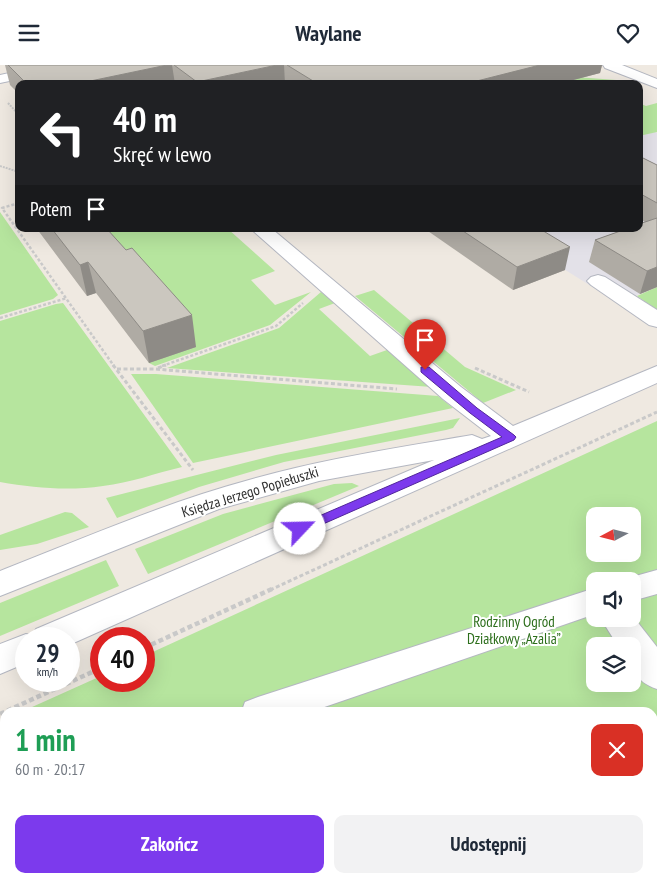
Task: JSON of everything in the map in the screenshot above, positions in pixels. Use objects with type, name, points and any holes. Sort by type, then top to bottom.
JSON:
[{"type":"street","points":[[0,79],[67,65],[80,75]]},
{"type":"street","points":[[610,65],[657,84]]},
{"type":"street","points":[[265,232],[452,393],[510,437]]},
{"type":"street","points":[[598,281],[657,320]]},
{"type":"street","name":"Księdza Jerzego Popiełuszki","points":[[75,627],[657,374]]},
{"type":"street","name":"Księdza Jerzego Popiełuszki","points":[[8,577],[210,502],[248,490],[319,471],[510,437]]},
{"type":"street","points":[[641,586],[657,582]]},
{"type":"street","points":[[276,707],[586,604]]},
{"type":"street","points":[[623,627],[657,674]]},
{"type":"street","points":[[0,659],[15,653]]},
{"type":"path","points":[[0,167],[15,172]]},
{"type":"path","points":[[15,204],[2,208],[15,227]]},
{"type":"path","points":[[19,232],[116,369],[192,470]]},
{"type":"path","points":[[155,369],[276,326],[326,284]]},
{"type":"path","points":[[0,318],[67,298]]},
{"type":"path","points":[[470,363],[477,369],[529,392]]},
{"type":"path","points":[[116,369],[155,369],[452,393]]},
{"type":"path","points":[[155,643],[657,412]]},
{"type":"path","points":[[15,707],[90,673]]},
{"type":"shaded area","points":[[657,133],[657,287],[618,303],[505,232],[643,232],[643,135]]},
{"type":"green space","points":[[521,73],[616,80],[539,80]]},
{"type":"green space","points":[[657,103],[657,132],[643,135],[643,105],[646,106]]},
{"type":"green space","points":[[0,212],[58,295],[53,299],[0,315]]},
{"type":"green space","points":[[89,232],[231,232],[275,271],[251,280],[275,305],[311,292],[270,325],[155,366],[149,363]]},
{"type":"green space","points":[[657,287],[657,310],[637,296]]},
{"type":"green space","points":[[374,290],[465,367],[516,390],[483,403],[355,296]]},
{"type":"green space","points":[[321,292],[335,303],[319,309],[370,356],[387,350],[432,387],[167,368],[279,328]]},
{"type":"green space","points":[[63,303],[182,467],[123,483],[90,488],[52,488],[0,482],[0,321]]},
{"type":"green space","points":[[131,374],[156,374],[438,396],[453,408],[193,463]]},
{"type":"green space","points":[[460,418],[453,428],[284,462],[199,487],[117,518],[106,498],[276,455]]},
{"type":"green space","name":"Rodzinny Ogród Działkowy „Azalia”","points":[[657,421],[657,707],[32,707],[65,692],[80,692],[80,685],[90,681],[90,692],[155,692],[155,651]]},
{"type":"green space","points":[[352,483],[359,486],[148,574],[135,549],[223,514],[334,484]]},
{"type":"green space","points":[[65,512],[72,513],[89,527],[37,544],[0,550],[0,535]]},
{"type":"green space","points":[[106,560],[119,586],[21,627],[15,627],[15,630],[0,636],[0,603]]},
{"type":"building","points":[[8,65],[167,65],[95,80],[23,80]]},
{"type":"building","points":[[174,65],[277,65],[206,80],[194,80]]},
{"type":"building","points":[[287,65],[540,65],[481,80],[311,80]]},
{"type":"building","points":[[643,158],[657,165],[657,203],[643,195]]},
{"type":"building","points":[[657,218],[657,267],[647,271],[595,240],[618,232],[643,232],[643,223]]},
{"type":"building","points":[[54,232],[110,232],[126,250],[132,248],[192,315],[143,331],[88,262],[80,265]]},
{"type":"building","points":[[464,232],[545,232],[570,247],[517,267]]},
{"type":"route","points":[[300,529],[510,437],[473,410],[425,370]]}]
